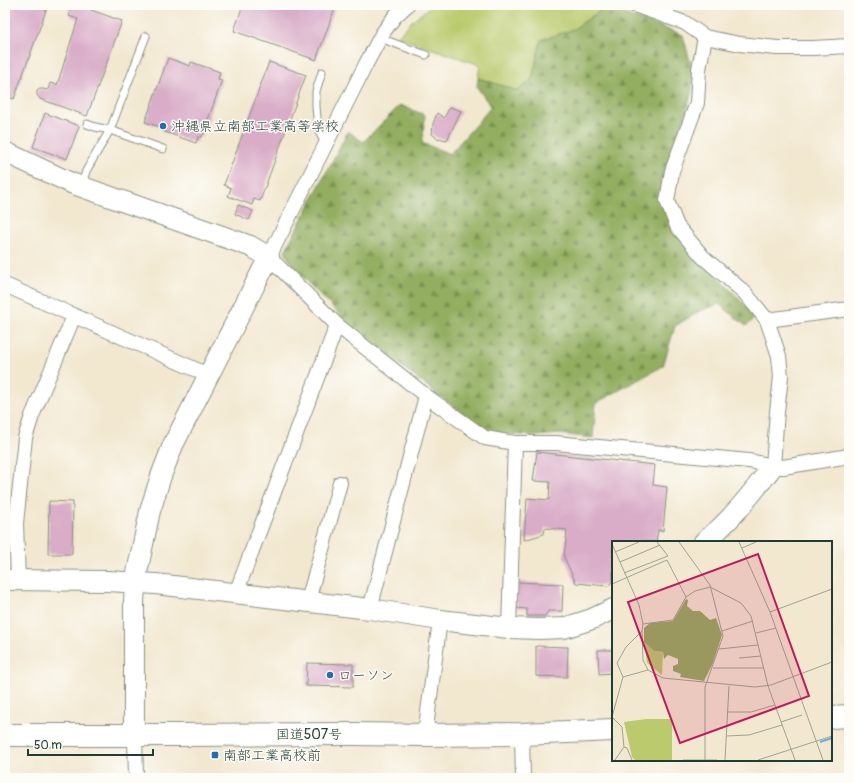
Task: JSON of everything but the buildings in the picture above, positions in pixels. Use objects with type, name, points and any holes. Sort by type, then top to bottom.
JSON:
[{"type":"highway","points":[[832,717],[849,716]]},
{"type":"highway","name":"国道507号","points":[[5,735],[425,735],[522,734],[612,730]]},
{"type":"street","points":[[136,778],[134,723],[135,582],[150,510],[161,476],[173,445],[366,64],[380,38],[395,16],[407,5]]},
{"type":"street","points":[[634,5],[667,11],[705,37],[740,44],[777,48],[849,46]]},
{"type":"street","points":[[705,37],[699,69],[697,102],[672,171],[667,201],[677,226],[704,258],[745,293],[767,320],[779,356],[781,377],[777,412],[774,466],[743,505],[705,541]]},
{"type":"street","points":[[5,152],[81,187],[250,246],[269,257],[337,325],[426,396],[486,438],[515,443],[556,443],[749,461],[783,467],[849,456]]},
{"type":"street","points":[[5,285],[208,375]]},
{"type":"street","points":[[767,320],[849,309]]},
{"type":"street","points":[[74,316],[32,416],[25,438],[11,580],[135,582],[308,601],[440,620],[509,628],[564,628],[592,619],[612,609]]},
{"type":"street","points":[[236,593],[337,325]]},
{"type":"street","points":[[370,609],[426,396]]},
{"type":"street","points":[[509,628],[515,443]]},
{"type":"street","points":[[308,601],[340,482]]},
{"type":"street","points":[[425,735],[440,620]]},
{"type":"street","points":[[522,734],[523,778]]},
{"type":"lane","points":[[81,187],[86,171],[110,130],[146,36]]},
{"type":"lane","points":[[380,38],[426,55]]},
{"type":"lane","points":[[322,72],[316,91],[316,106],[318,130],[325,144]]},
{"type":"lane","points":[[87,124],[110,130],[163,149]]},
{"type":"green space","points":[[433,5],[599,5],[605,7],[574,29],[541,40],[532,79],[518,91],[478,78],[480,65],[397,37],[414,19]]},
{"type":"green space","points":[[605,7],[683,35],[694,76],[687,111],[664,177],[678,234],[756,317],[746,326],[719,304],[700,311],[675,326],[663,366],[596,403],[593,438],[559,434],[537,436],[492,433],[483,429],[359,334],[303,278],[291,263],[285,251],[348,131],[363,142],[400,105],[425,115],[422,143],[450,154],[491,107],[477,87],[478,78],[518,91],[532,79],[541,40],[574,29]]},
{"type":"place","name":"沖縄県立南部工業高等学校","points":[[163,126]]},
{"type":"place","name":"ローソン","points":[[330,675]]},
{"type":"place","name":"南部工業高校前","points":[[215,755]]}]
